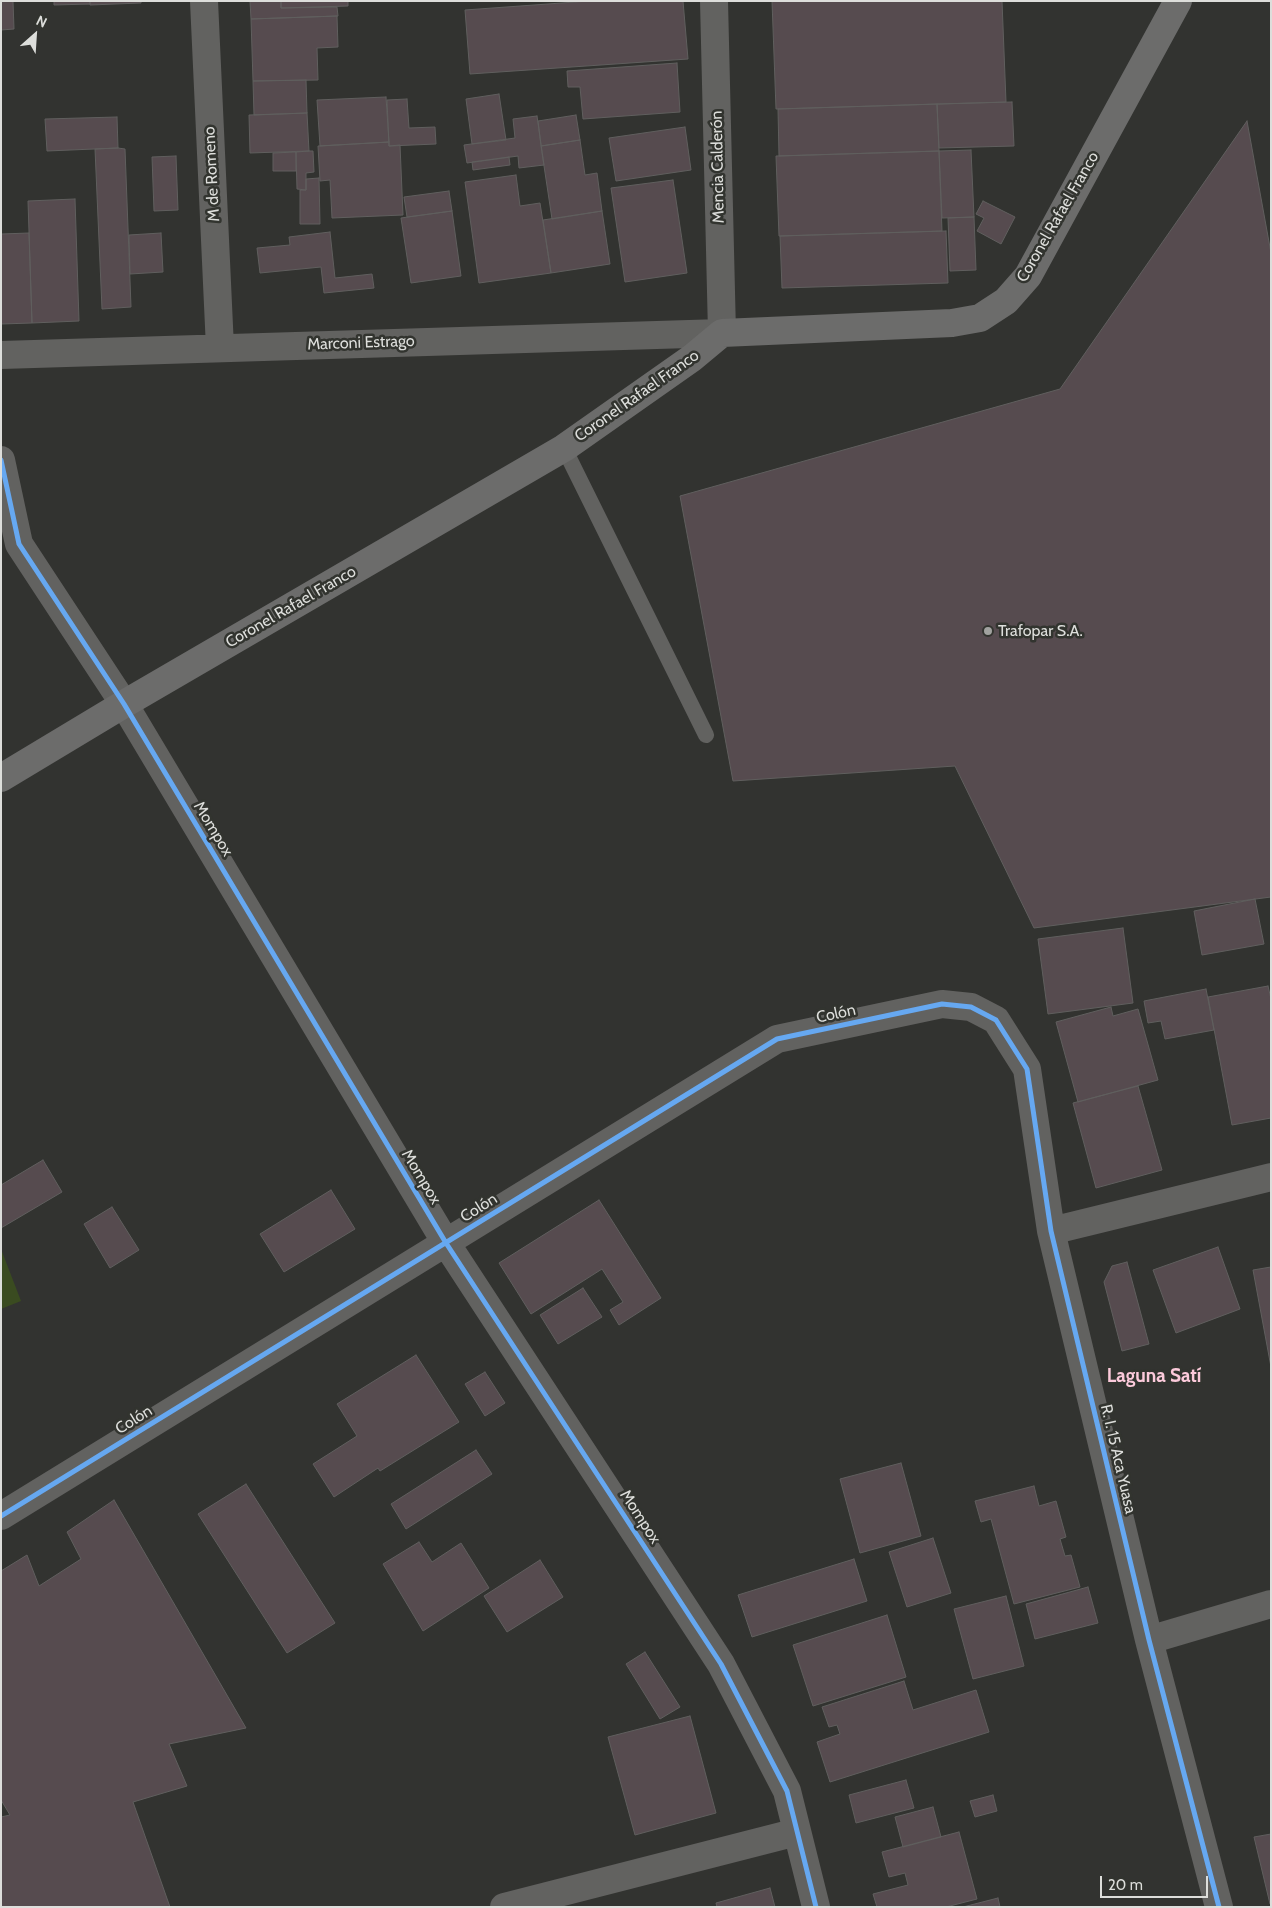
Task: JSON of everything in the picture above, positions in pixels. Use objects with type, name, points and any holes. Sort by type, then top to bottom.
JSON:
[{"type":"street","name":"M de Romeno","points":[[204,1],[220,348]]},
{"type":"street","name":"Mencia Calderón","points":[[714,1],[722,333]]},
{"type":"street","name":"Coronel Rafael Franco","points":[[1,778],[124,704],[564,448],[692,358],[722,333],[952,323],[980,318],[1006,301],[1028,276],[1178,1]]},
{"type":"street","name":"Marconi Estrago","points":[[1,356],[722,333]]},
{"type":"street","name":"Mompox","points":[[1,460],[19,544],[124,704],[446,1243],[721,1664],[787,1791],[816,1907]]},
{"type":"street","name":"Colón","points":[[1,1516],[777,1039],[942,1004],[971,1007],[996,1020]]},
{"type":"street","name":"R. I. 15 Aca Yuasa","points":[[996,1020],[1027,1069],[1051,1231],[1149,1640],[1219,1907]]},
{"type":"street","points":[[1051,1231],[1271,1176]]},
{"type":"street","points":[[1149,1640],[1271,1604]]},
{"type":"street","points":[[504,1907],[797,1832]]},
{"type":"lane","points":[[564,448],[706,735]]},
{"type":"green space","points":[[1,1249],[21,1301],[1,1309]]},
{"type":"building","points":[[1,1],[13,1],[14,29],[1,30]]},
{"type":"building","points":[[54,1],[90,1],[90,4],[54,5]]},
{"type":"building","points":[[90,1],[141,1],[141,3],[90,5]]},
{"type":"building","points":[[250,1],[281,1],[281,8],[337,7],[338,16],[251,19]]},
{"type":"building","points":[[281,1],[348,1],[348,6],[281,8]]},
{"type":"building","points":[[589,1],[683,1],[688,59],[470,74],[465,10]]},
{"type":"building","points":[[772,1],[1002,1],[1006,102],[776,109]]},
{"type":"building","points":[[337,16],[338,47],[317,48],[318,80],[253,81],[251,19]]},
{"type":"building","points":[[677,63],[680,112],[583,119],[580,87],[568,87],[567,71]]},
{"type":"building","points":[[306,80],[307,113],[254,115],[253,81]]},
{"type":"building","points":[[499,94],[506,140],[472,144],[466,99]]},
{"type":"building","points":[[386,97],[389,142],[320,146],[317,100]]},
{"type":"building","points":[[407,99],[409,128],[435,127],[436,144],[389,146],[387,100]]},
{"type":"building","points":[[1012,102],[1014,146],[939,148],[937,104]]},
{"type":"building","points":[[937,104],[939,151],[779,156],[778,109]]},
{"type":"building","points":[[307,113],[309,151],[250,153],[249,115]]},
{"type":"building","points":[[576,115],[580,140],[541,146],[538,121]]},
{"type":"building","points":[[537,116],[544,165],[519,168],[518,156],[467,163],[464,145],[515,138],[513,119]]},
{"type":"building","points":[[117,117],[118,148],[47,151],[45,119]]},
{"type":"building","name":"Trafopar S.A.","points":[[1247,121],[1271,253],[1271,897],[1034,928],[955,766],[733,781],[680,496],[1060,389]]},
{"type":"building","points":[[685,127],[691,170],[616,181],[609,138]]},
{"type":"building","points":[[580,140],[585,175],[597,173],[602,211],[552,219],[541,146]]},
{"type":"building","points":[[389,142],[389,146],[400,145],[403,215],[332,218],[330,180],[320,181],[318,146]]},
{"type":"building","points":[[95,149],[125,149],[131,307],[102,309]]},
{"type":"building","points":[[971,150],[974,217],[942,218],[939,151]]},
{"type":"building","points":[[313,151],[314,172],[306,173],[306,190],[297,189],[296,152]]},
{"type":"building","points":[[939,151],[942,231],[779,236],[776,156]]},
{"type":"building","points":[[296,152],[296,171],[273,171],[273,153]]},
{"type":"building","points":[[176,156],[178,210],[154,211],[152,157]]},
{"type":"building","points":[[509,157],[510,165],[473,170],[472,162]]},
{"type":"building","points":[[516,175],[520,206],[540,203],[551,273],[479,283],[465,182]]},
{"type":"building","points":[[319,178],[320,224],[300,224],[300,190],[306,190],[306,179]]},
{"type":"building","points":[[673,180],[687,273],[625,282],[611,188]]},
{"type":"building","points":[[449,191],[452,211],[407,217],[404,197]]},
{"type":"building","points":[[75,199],[79,321],[32,323],[28,201]]},
{"type":"building","points":[[983,201],[1015,217],[1001,244],[977,231],[984,218],[976,214]]},
{"type":"building","points":[[452,211],[461,276],[411,283],[401,218]]},
{"type":"building","points":[[602,211],[610,264],[551,273],[543,220]]},
{"type":"building","points":[[974,217],[976,270],[950,271],[948,218]]},
{"type":"building","points":[[946,231],[948,283],[782,288],[780,236]]},
{"type":"building","points":[[330,232],[335,278],[372,274],[374,288],[324,293],[321,267],[260,273],[257,248],[290,245],[289,237]]},
{"type":"building","points":[[29,233],[32,323],[1,324],[1,234]]},
{"type":"building","points":[[161,233],[163,272],[130,274],[129,235]]},
{"type":"building","points":[[1255,899],[1264,944],[1202,955],[1194,911]]},
{"type":"building","points":[[1123,928],[1133,1003],[1048,1014],[1038,939]]},
{"type":"building","points":[[1268,986],[1271,999],[1271,1118],[1232,1125],[1208,997]]},
{"type":"building","points":[[1206,989],[1214,1030],[1165,1039],[1161,1021],[1148,1023],[1144,1001]]},
{"type":"building","points":[[1111,1007],[1113,1016],[1138,1009],[1158,1080],[1078,1102],[1056,1022]]},
{"type":"building","points":[[1138,1086],[1162,1170],[1096,1188],[1073,1103]]},
{"type":"building","points":[[43,1160],[62,1192],[1,1228],[1,1185]]},
{"type":"building","points":[[331,1190],[355,1229],[284,1272],[260,1234]]},
{"type":"building","points":[[599,1200],[661,1298],[619,1325],[610,1310],[623,1302],[602,1269],[531,1314],[499,1263]]},
{"type":"building","points":[[112,1207],[139,1250],[110,1268],[84,1224]]},
{"type":"building","points":[[1218,1247],[1240,1309],[1176,1333],[1153,1270]]},
{"type":"building","points":[[1127,1262],[1149,1344],[1122,1351],[1104,1282],[1112,1266]]},
{"type":"building","points":[[1271,1267],[1271,1367],[1253,1270]]},
{"type":"building","points":[[583,1288],[602,1317],[558,1344],[540,1315]]},
{"type":"building","points":[[416,1355],[459,1422],[380,1471],[378,1468],[334,1497],[313,1464],[357,1436],[337,1404]]},
{"type":"building","points":[[485,1372],[505,1403],[485,1416],[465,1384]]},
{"type":"building","points":[[476,1450],[492,1474],[406,1529],[391,1504]]},
{"type":"building","points":[[901,1463],[921,1536],[860,1553],[840,1479]]},
{"type":"building","points":[[246,1484],[335,1623],[287,1653],[198,1514]]},
{"type":"building","points":[[1034,1486],[1039,1506],[1056,1501],[1066,1537],[1060,1539],[1065,1556],[1071,1555],[1080,1587],[1014,1604],[991,1519],[981,1522],[975,1501]]},
{"type":"building","points":[[114,1500],[246,1728],[169,1744],[187,1786],[133,1802],[170,1907],[1,1907],[1,1817],[10,1815],[1,1800],[1,1571],[27,1555],[39,1586],[81,1559],[67,1532]]},
{"type":"building","points":[[933,1538],[951,1593],[907,1607],[889,1552]]},
{"type":"building","points":[[419,1542],[432,1562],[461,1543],[489,1588],[423,1631],[383,1564]]},
{"type":"building","points":[[854,1559],[867,1601],[752,1637],[738,1595]]},
{"type":"building","points":[[540,1560],[563,1597],[507,1632],[484,1596]]},
{"type":"building","points":[[1088,1587],[1098,1623],[1035,1639],[1026,1604]]},
{"type":"building","points":[[1006,1596],[1024,1666],[973,1679],[954,1609]]},
{"type":"building","points":[[887,1615],[906,1677],[813,1706],[793,1645]]},
{"type":"building","points":[[645,1652],[680,1707],[660,1719],[626,1664]]},
{"type":"building","points":[[904,1681],[913,1710],[976,1690],[989,1732],[830,1782],[817,1742],[840,1734],[837,1725],[829,1727],[822,1707]]},
{"type":"building","points":[[690,1716],[716,1813],[635,1835],[608,1737]]},
{"type":"building","points":[[906,1780],[914,1808],[856,1823],[849,1795]]},
{"type":"building","points":[[993,1795],[997,1811],[975,1817],[970,1801]]},
{"type":"building","points":[[933,1807],[941,1837],[903,1847],[895,1817]]},
{"type":"building","points":[[959,1832],[977,1899],[946,1907],[877,1907],[873,1894],[908,1885],[905,1873],[889,1877],[882,1852]]},
{"type":"building","points":[[1271,1834],[1271,1904],[1270,1904],[1254,1837]]},
{"type":"building","points":[[770,1888],[775,1907],[717,1907],[716,1903]]},
{"type":"building","points":[[998,1898],[1000,1907],[963,1907]]},
{"type":"cycle path","points":[[1,460],[19,544],[124,704],[446,1243],[721,1664],[787,1791],[816,1907]]},
{"type":"cycle path","points":[[1,1516],[777,1039],[942,1004],[971,1007],[996,1020],[1027,1069],[1051,1231],[1149,1640],[1219,1907]]},
{"type":"place","name":"Trafopar S.A.","points":[[988,631]]},
{"type":"district","name":"Laguna Satí","points":[[1154,1376]]}]
